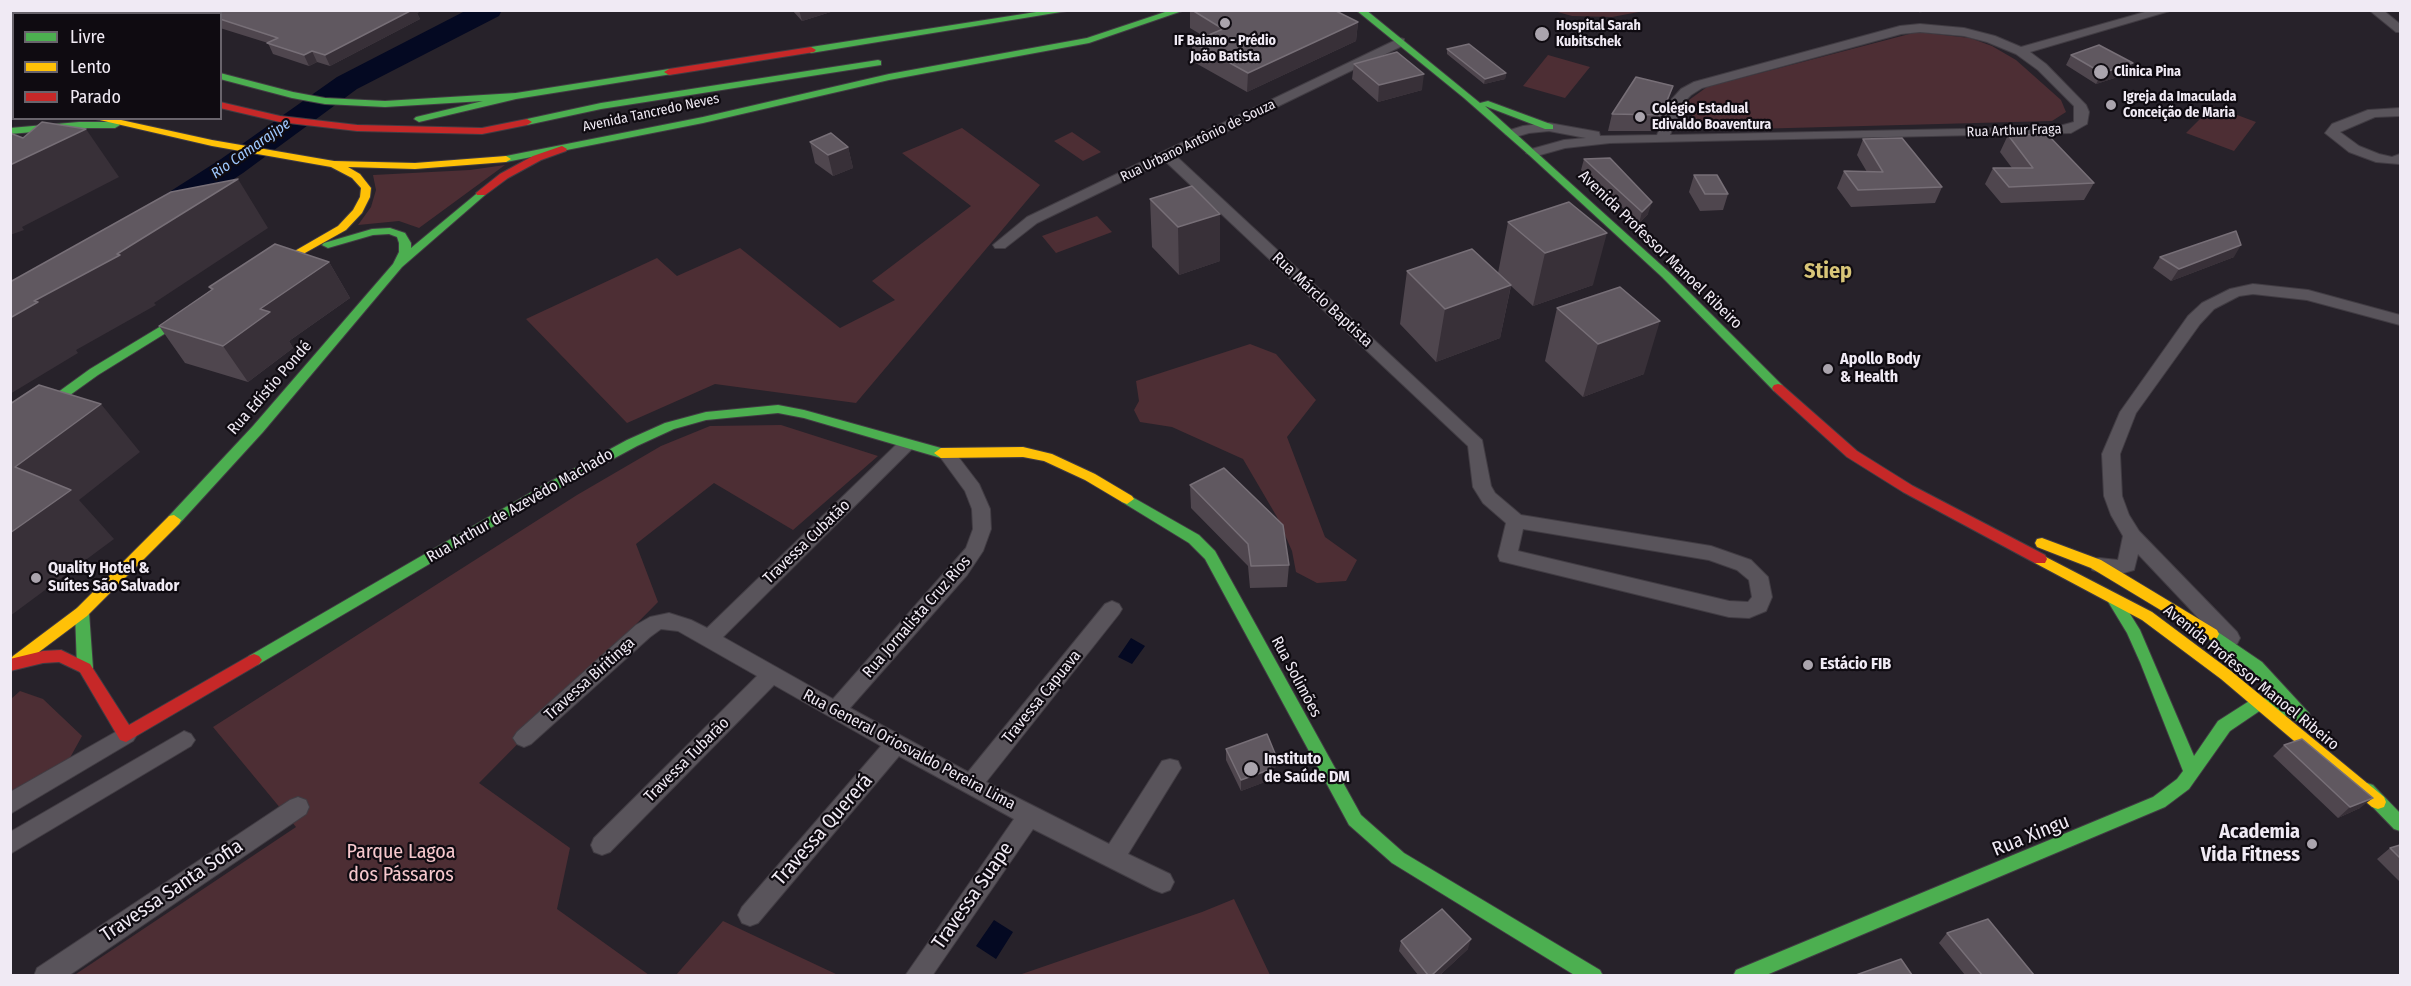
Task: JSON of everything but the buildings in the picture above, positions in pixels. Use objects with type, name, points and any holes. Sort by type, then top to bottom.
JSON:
[{"type":"street","points":[[941,53],[1085,26],[1139,10]]},
{"type":"street","name":"Avenida Tancredo Neves","points":[[120,125],[333,164],[415,166],[494,160],[565,148],[714,117],[889,77],[1089,40],[1138,26],[1181,10]]},
{"type":"street","points":[[2020,51],[2167,10]]},
{"type":"street","points":[[2374,10],[2400,29]]},
{"type":"street","points":[[222,77],[274,91],[325,101],[385,104],[461,101],[516,96],[1066,11]]},
{"type":"street","name":"Avenida Professor Manoel Ribeiro","points":[[1361,11],[1467,96],[1533,153],[1666,275],[1827,434],[1878,471],[2138,610],[2182,640],[2378,802]]},
{"type":"street","name":"Rua Arthur Fraga","points":[[1533,153],[1570,143],[1610,138],[1662,139],[2056,131],[2071,129],[2080,124],[2082,112],[2080,105],[2042,67],[2020,51],[1991,39],[1964,32],[1920,28],[1900,30],[1698,85],[1686,92],[1677,102],[1662,139]]},
{"type":"street","name":"Rua Urbano Antônio de Souza","points":[[1000,245],[1032,220],[1400,42]]},
{"type":"street","name":"Avenida Tancredo Neves","points":[[223,105],[280,118],[357,128],[482,131],[601,106],[895,60]]},
{"type":"street","points":[[700,106],[889,77]]},
{"type":"street","points":[[379,128],[516,96]]},
{"type":"street","points":[[1467,96],[1549,127]]},
{"type":"street","points":[[2397,159],[2376,158],[2354,149],[2332,133],[2337,127],[2373,113],[2400,112]]},
{"type":"street","points":[[103,120],[120,125]]},
{"type":"street","points":[[482,131],[601,120]]},
{"type":"street","points":[[10,131],[79,125],[120,125]]},
{"type":"street","name":"Rua Arthur Fraga","points":[[1512,134],[1527,129],[1549,127],[1610,138]]},
{"type":"street","name":"Rua Edístio Pondé","points":[[11,666],[82,612],[154,542],[398,265],[463,207],[504,176],[537,158],[565,148]]},
{"type":"street","name":"Rua Márclo Baptista","points":[[1168,156],[1476,444],[1482,487],[1489,498],[1516,521]]},
{"type":"street","points":[[260,275],[302,254],[342,228],[358,211],[365,197],[366,188],[356,176],[333,164]]},
{"type":"street","points":[[1204,214],[1214,198]]},
{"type":"street","points":[[302,254],[361,235],[390,231],[401,235],[405,243],[405,252],[398,265]]},
{"type":"street","points":[[2257,666],[2132,536],[2113,496],[2111,454],[2117,435],[2128,412],[2156,370],[2194,320],[2208,306],[2235,292],[2253,289],[2277,290],[2344,303],[2400,320]]},
{"type":"street","points":[[10,434],[94,372],[208,302]]},
{"type":"street","name":"Rua Arthur de Azevêdo Machado","points":[[10,804],[547,489],[632,443],[670,426],[706,416],[778,409],[804,414],[905,446],[947,454]]},
{"type":"street","name":"Travessa Cubatão","points":[[709,639],[905,446]]},
{"type":"street","name":"Rua Solimões","points":[[947,454],[1002,451],[1047,457],[1090,477],[1194,538],[1210,555],[1225,580],[1355,820],[1398,858],[1594,975]]},
{"type":"street","name":"Rua Jornalista Cruz Rios","points":[[835,711],[960,570],[974,550],[982,529],[981,509],[973,489],[947,454]]},
{"type":"street","name":"Avenida Professor Manoel Ribeiro","points":[[1940,504],[1979,517],[2096,564],[2196,623],[2257,666],[2400,824]]},
{"type":"street","points":[[1516,521],[1711,553],[1744,566],[1758,577],[1762,597],[1759,606],[1749,610],[1729,609],[1507,556],[1516,521]]},
{"type":"street","points":[[2096,564],[2120,567],[2127,565],[2132,536]]},
{"type":"street","points":[[2110,595],[2122,611],[2138,641],[2191,770]]},
{"type":"street","name":"Travessa Capuava","points":[[971,785],[1112,609]]},
{"type":"street","points":[[82,612],[85,668],[126,735]]},
{"type":"street","name":"Rua General Oriosvaldo Pereira Lima","points":[[657,622],[669,621],[684,624],[835,711],[971,785],[1162,882]]},
{"type":"street","name":"Travessa Biritinga","points":[[524,738],[623,648],[657,622]]},
{"type":"street","points":[[11,666],[43,657],[61,657],[85,668]]},
{"type":"street","name":"Travessa Tubarão","points":[[602,845],[771,675]]},
{"type":"street","points":[[2259,703],[2284,709],[2310,725]]},
{"type":"street","name":"Rua Xingu","points":[[1742,975],[2145,810],[2183,784],[2224,726],[2259,703]]},
{"type":"street","points":[[10,844],[184,740]]},
{"type":"street","name":"Travessa Quererá","points":[[750,915],[896,744]]},
{"type":"street","points":[[1113,858],[1170,768]]},
{"type":"street","name":"Travessa Santa Sofia","points":[[46,975],[298,807]]},
{"type":"street","name":"Travessa Suape","points":[[917,975],[1029,816]]},
{"type":"green space","points":[[1554,11],[1644,11],[1612,17],[1572,16]]},
{"type":"green space","points":[[1917,32],[1970,38],[1992,46],[2016,60],[2061,100],[2066,112],[2052,121],[1714,130],[1693,121],[1689,100],[1707,87]]},
{"type":"green space","points":[[1548,55],[1590,67],[1565,98],[1523,86]]},
{"type":"green space","points":[[2213,106],[2256,122],[2234,151],[2186,133]]},
{"type":"green space","points":[[962,128],[1040,185],[856,403],[715,384],[627,423],[526,319],[657,258],[677,276],[740,248],[840,328],[895,300],[872,281],[971,206],[902,153]]},
{"type":"green space","points":[[1072,132],[1101,152],[1083,161],[1054,141]]},
{"type":"green space","points":[[505,165],[419,228],[399,221],[358,225],[371,207],[376,190],[373,175],[470,170]]},
{"type":"green space","points":[[1097,216],[1112,232],[1056,253],[1042,236]]},
{"type":"green space","points":[[1250,344],[1276,354],[1316,400],[1287,437],[1325,537],[1357,560],[1346,581],[1317,583],[1296,572],[1292,551],[1277,517],[1243,459],[1172,427],[1140,422],[1134,410],[1139,401],[1136,381]]},
{"type":"green space","name":"Parque Lagoa dos Pássaros","points":[[781,425],[878,456],[793,530],[714,483],[636,544],[658,602],[479,783],[570,848],[557,909],[649,975],[73,976],[296,827],[213,727],[577,495],[661,446],[710,426]]},
{"type":"green space","points":[[20,691],[43,699],[82,736],[66,765],[11,798],[11,699]]},
{"type":"green space","points":[[1234,899],[1270,975],[1019,975],[1202,912]]},
{"type":"green space","points":[[723,921],[838,975],[676,975]]},
{"type":"water","points":[[1131,638],[1145,646],[1132,664],[1118,657]]},
{"type":"water","points":[[994,920],[1013,932],[996,959],[976,946]]},
{"type":"waterway","name":"Rio Camarajipe","points":[[153,217],[232,166],[347,83],[489,10]]},
{"type":"traffic: fast","points":[[811,50],[1069,10]]},
{"type":"traffic: fast","points":[[506,159],[703,120],[889,77],[1089,40],[1181,10]]},
{"type":"traffic: fast","points":[[1360,10],[1467,96],[1533,153],[1666,275],[1778,388]]},
{"type":"traffic: fast","points":[[527,122],[601,106],[878,63]]},
{"type":"traffic: fast","points":[[222,77],[325,101],[385,104],[516,96],[669,72]]},
{"type":"traffic: fast","points":[[419,119],[516,96]]},
{"type":"traffic: fast","points":[[1485,103],[1549,127]]},
{"type":"traffic: fast","points":[[10,131],[79,125],[115,125]]},
{"type":"traffic: fast","points":[[174,520],[258,429],[398,265],[481,193]]},
{"type":"traffic: fast","points":[[328,245],[372,232],[390,231],[401,235],[405,243],[405,252],[398,265]]},
{"type":"traffic: fast","points":[[10,434],[94,372],[191,312]]},
{"type":"traffic: fast","points":[[254,660],[547,489],[632,443],[670,426],[706,416],[778,409],[804,414],[941,453]]},
{"type":"traffic: fast","points":[[1127,499],[1194,539],[1210,555],[1355,820],[1398,858],[1594,976]]},
{"type":"traffic: fast","points":[[2114,600],[2133,630],[2148,662],[2191,770]]},
{"type":"traffic: fast","points":[[82,612],[85,668]]},
{"type":"traffic: fast","points":[[2212,634],[2257,666],[2299,713]]},
{"type":"traffic: fast","points":[[1742,976],[2159,802],[2183,784],[2224,726],[2259,703],[2291,711],[2303,718]]},
{"type":"traffic: fast","points":[[2367,790],[2400,824]]},
{"type":"traffic: slow","points":[[105,120],[212,143],[334,164],[415,166],[506,159]]},
{"type":"traffic: slow","points":[[271,269],[342,228],[358,211],[365,197],[366,188],[356,176],[334,164]]},
{"type":"traffic: slow","points":[[941,453],[1023,452],[1047,457],[1090,477],[1127,499]]},
{"type":"traffic: slow","points":[[18,660],[82,612],[174,520]]},
{"type":"traffic: slow","points":[[2042,543],[2096,564],[2212,634]]},
{"type":"traffic: slow","points":[[2040,559],[2147,616],[2226,675],[2378,802]]},
{"type":"traffic: jam","points":[[669,72],[811,50]]},
{"type":"traffic: jam","points":[[222,105],[280,119],[357,128],[482,131],[527,122]]},
{"type":"traffic: jam","points":[[481,193],[504,176],[537,158],[562,149]]},
{"type":"traffic: jam","points":[[1778,388],[1852,454],[1908,489],[2040,559]]},
{"type":"traffic: jam","points":[[11,665],[43,657],[61,656],[85,668],[126,735],[254,660]]},
{"type":"place","name":"IF Baiano - Prédio João Batista","points":[[1225,23]]},
{"type":"place","name":"Hospital Sarah Kubitschek","points":[[1542,34]]},
{"type":"place","name":"Clinica Pina","points":[[2101,72]]},
{"type":"place","name":"Igreja da Imaculada Conceição de Maria","points":[[2111,105]]},
{"type":"place","name":"Colégio Estadual Edivaldo Boaventura","points":[[1640,117]]},
{"type":"place","name":"Apollo Body & Health","points":[[1828,369]]},
{"type":"place","name":"Quality Hotel & Suítes São Salvador","points":[[36,578]]},
{"type":"place","name":"Estácio FIB","points":[[1808,665]]},
{"type":"place","name":"Instituto de Saúde DM","points":[[1251,769]]},
{"type":"place","name":"Academia Vida Fitness","points":[[2312,844]]},
{"type":"district","name":"Stiep","points":[[1828,272]]}]
